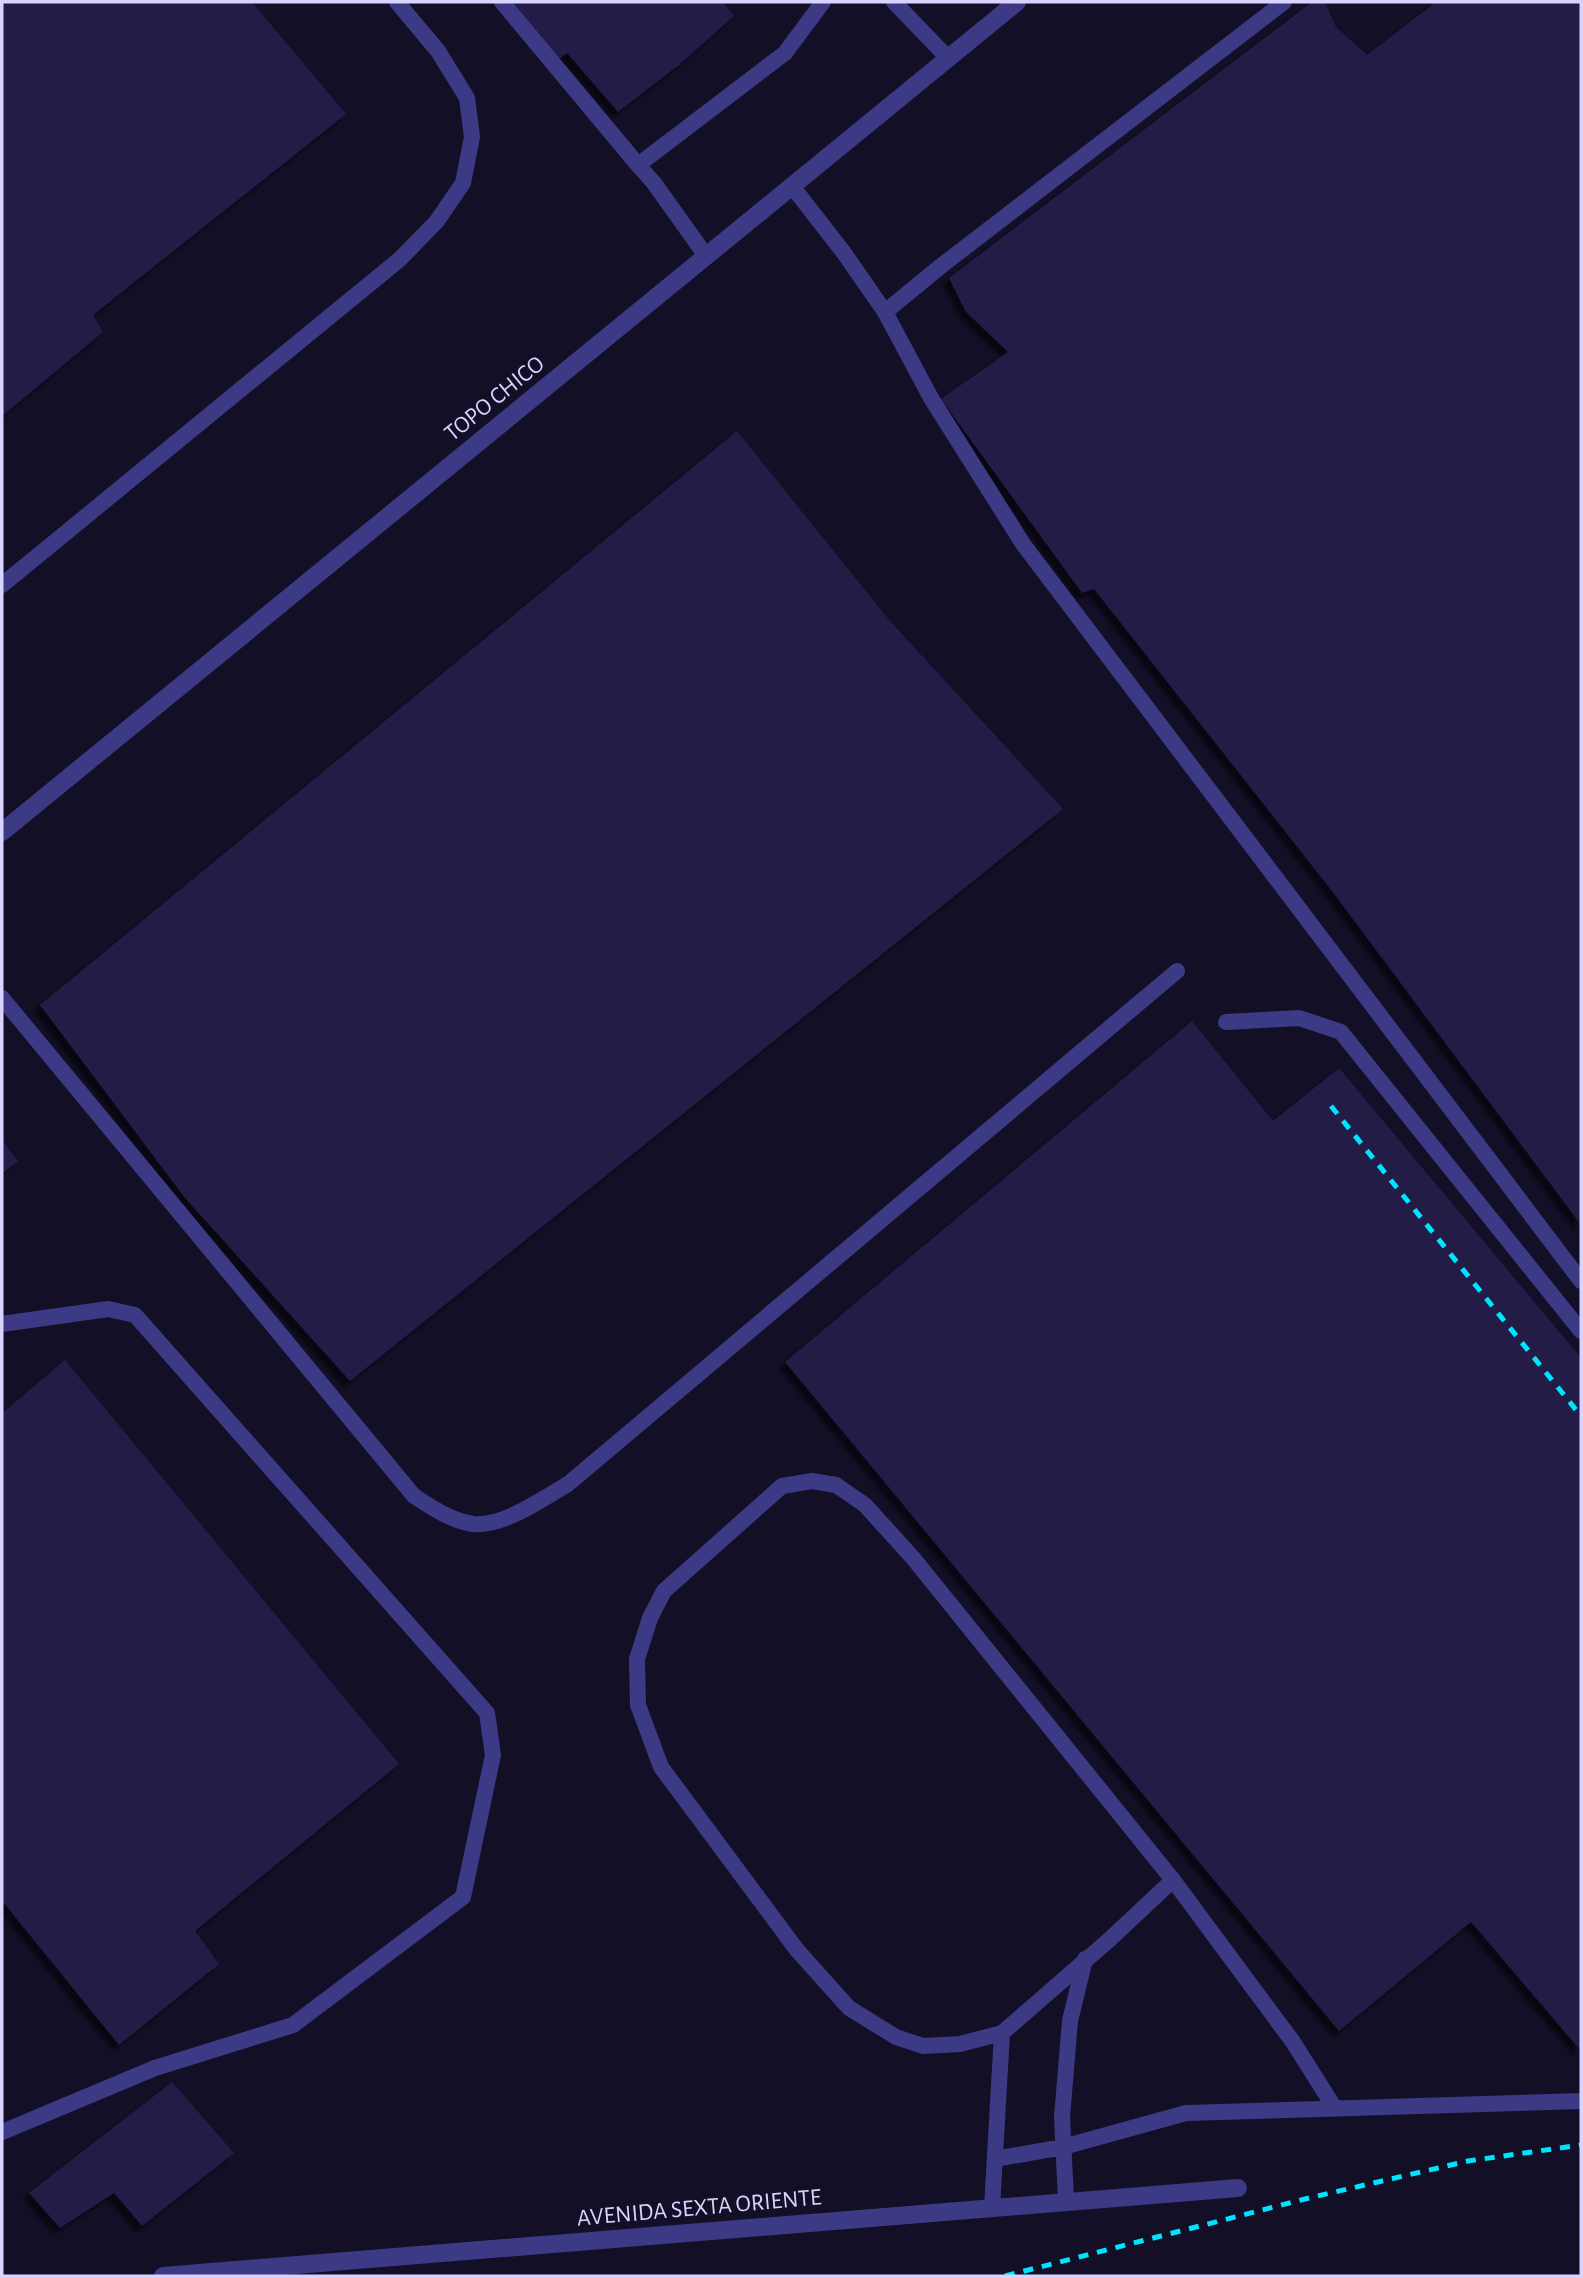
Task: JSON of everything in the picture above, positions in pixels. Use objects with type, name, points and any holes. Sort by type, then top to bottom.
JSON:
[{"type":"street","name":"TOPO CHICO","points":[[2,832],[1017,2]]},
{"type":"street","name":"AVENIDA SEXTA ORIENTE","points":[[163,2276],[1238,2188]]},
{"type":"lane","points":[[2,584],[400,259],[437,221],[463,183],[472,137],[467,98],[438,51],[397,2]]},
{"type":"lane","points":[[502,2],[654,183],[706,256]]},
{"type":"lane","points":[[638,165],[785,53],[823,2]]},
{"type":"lane","points":[[894,2],[948,58]]},
{"type":"lane","points":[[885,312],[1283,2]]},
{"type":"lane","points":[[792,186],[885,312],[931,398],[1023,544],[1581,1281]]},
{"type":"lane","points":[[2,998],[414,1496],[438,1512],[474,1524],[510,1518],[568,1485],[1177,971]]},
{"type":"lane","points":[[1226,1022],[1299,1018],[1341,1032],[1581,1331]]},
{"type":"lane","points":[[2,1324],[108,1310],[135,1315],[487,1713],[493,1755],[463,1896],[293,2025],[155,2068],[2,2132]]},
{"type":"lane","points":[[1173,1880],[1002,2033],[960,2044],[923,2046],[896,2037],[849,2008],[797,1951],[661,1767],[638,1705],[637,1660],[650,1618],[664,1591],[782,1486],[812,1481],[836,1485],[865,1504],[913,1558],[1173,1880],[1293,2042],[1334,2107]]},
{"type":"lane","points":[[1066,2201],[1062,2117],[1070,2021],[1085,1959]]},
{"type":"lane","points":[[992,2208],[1002,2033]]},
{"type":"lane","points":[[995,2159],[1063,2147],[1186,2113],[1581,2101]]},
{"type":"building","points":[[2,2],[252,2],[346,114],[93,315],[103,332],[2,416]]},
{"type":"building","points":[[509,2],[723,2],[734,16],[679,65],[618,112],[567,53],[558,60]]},
{"type":"building","points":[[1312,2],[1325,2],[1336,27],[1367,55],[1436,2],[1581,2],[1581,1225],[1332,891],[1094,589],[1082,593],[941,399],[1008,352],[966,312],[949,278]]},
{"type":"building","points":[[737,431],[890,621],[1063,809],[350,1381],[185,1198],[40,1005]]},
{"type":"building","points":[[1192,1021],[1273,1121],[1339,1068],[1581,1358],[1581,2051],[1471,1922],[1339,2031],[785,1362]]},
{"type":"building","points":[[2,1140],[18,1161],[2,1174]]},
{"type":"building","points":[[65,1360],[399,1764],[195,1931],[219,1964],[119,2045],[2,1903],[2,1413]]},
{"type":"building","points":[[172,2082],[234,2153],[142,2226],[114,2193],[60,2228],[29,2193]]},
{"type":"railway","points":[[1331,1106],[1581,1416]]},
{"type":"railway","points":[[1005,2276],[1309,2198],[1468,2161],[1581,2145]]}]
